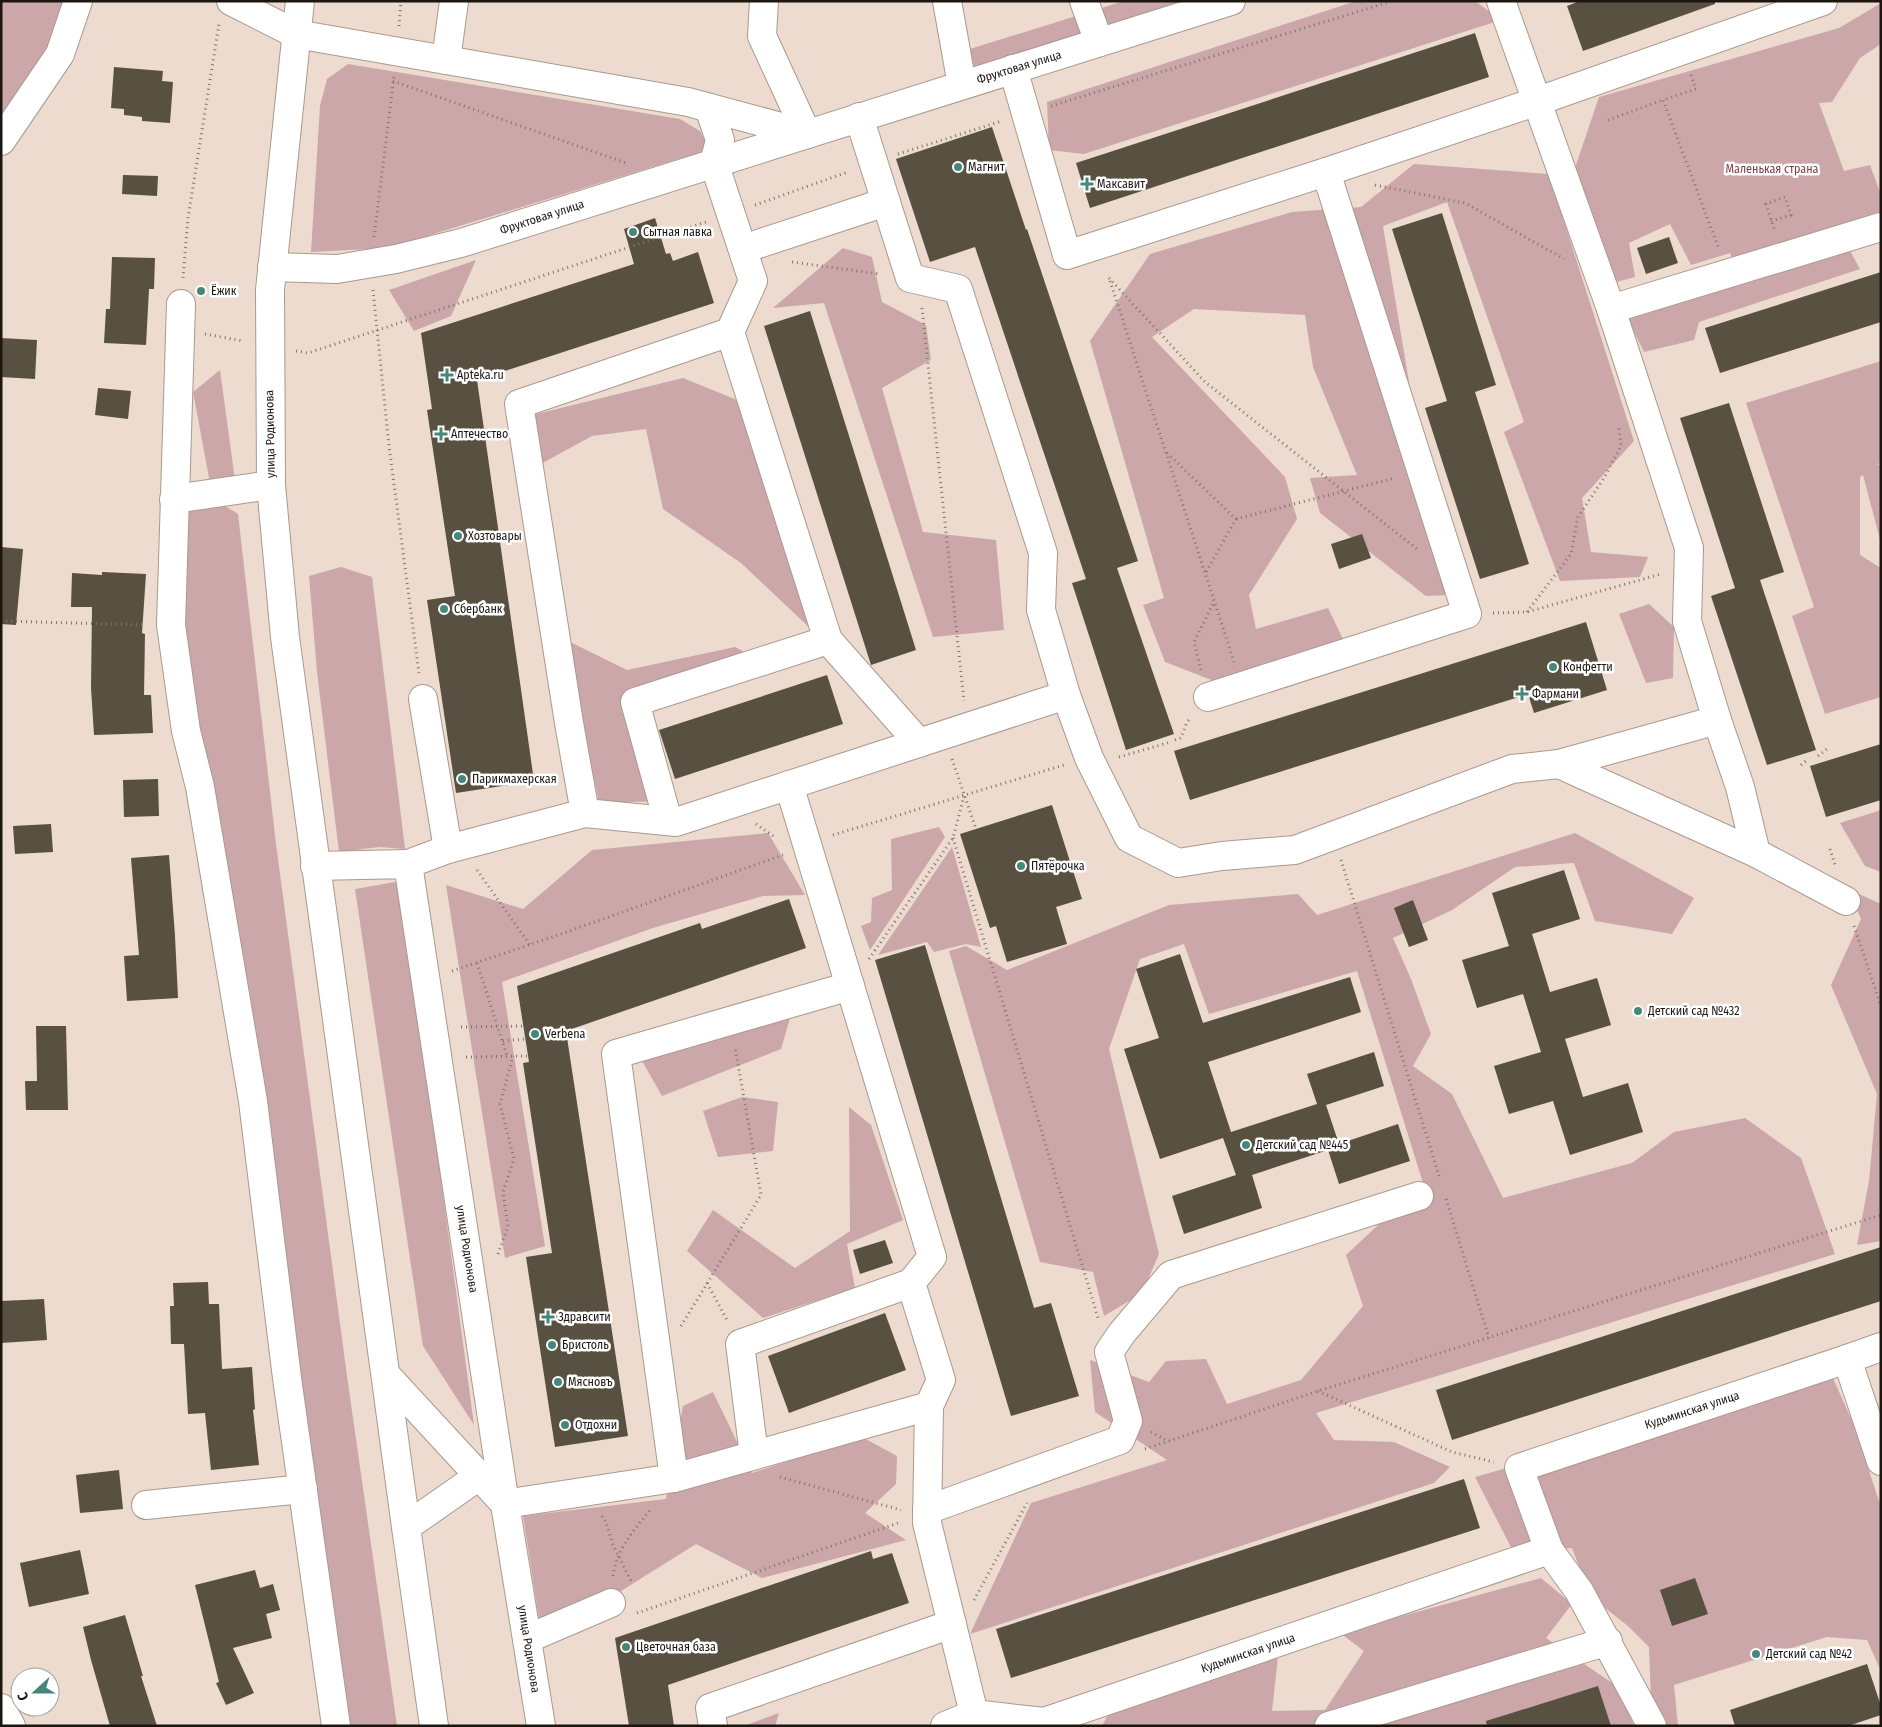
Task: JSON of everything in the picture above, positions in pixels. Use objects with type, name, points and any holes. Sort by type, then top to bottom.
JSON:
[{"type":"street","points":[[1,141],[60,54],[78,1]]},
{"type":"street","name":"улица Родионова","points":[[300,1],[272,267],[270,338],[271,486],[285,638],[434,1726]]},
{"type":"street","points":[[446,60],[454,1]]},
{"type":"street","points":[[764,1],[762,36],[807,134]]},
{"type":"street","points":[[947,1],[962,85]]},
{"type":"street","points":[[1084,1],[1099,42]]},
{"type":"street","name":"Фруктовая улица","points":[[272,267],[337,269],[396,259],[461,242],[1231,1]]},
{"type":"street","points":[[1501,1],[1611,309],[1689,548],[1687,621],[1740,788],[1756,853]]},
{"type":"street","points":[[1013,69],[1067,255],[1329,180],[1538,101],[1823,1]]},
{"type":"street","points":[[225,10],[296,34],[688,102],[807,134]]},
{"type":"street","points":[[710,108],[720,140],[714,162],[753,281],[730,332],[828,640],[943,735]]},
{"type":"street","points":[[859,117],[886,202],[914,279],[958,289],[1043,553],[1041,610],[1066,695],[1089,758],[1129,838],[1178,863],[1222,856],[1295,850],[1512,770],[1559,764],[1717,720]]},
{"type":"street","points":[[1208,697],[1467,614],[1329,180]]},
{"type":"street","points":[[744,252],[886,202]]},
{"type":"street","points":[[1611,309],[1881,227]]},
{"type":"street","points":[[181,304],[171,626],[186,731],[200,787],[252,1102],[287,1378],[336,1726]]},
{"type":"street","points":[[585,814],[519,404],[730,332]]},
{"type":"street","points":[[174,499],[271,486]]},
{"type":"street","points":[[668,821],[635,702],[828,640]]},
{"type":"street","points":[[315,866],[408,864],[448,849],[585,814],[676,822],[1066,695]]},
{"type":"street","points":[[423,699],[448,849]]},
{"type":"street","points":[[1559,764],[1756,853],[1846,901]]},
{"type":"street","points":[[763,1465],[740,1344],[911,1283],[932,1257],[789,785]]},
{"type":"street","name":"улица Родионова","points":[[408,864],[541,1726]]},
{"type":"street","points":[[674,1478],[616,1054],[850,986]]},
{"type":"street","points":[[913,1515],[1120,1440],[1128,1421],[1109,1352],[1122,1333],[1171,1275],[1430,1190]]},
{"type":"street","points":[[911,1283],[941,1380],[929,1406],[913,1515]]},
{"type":"street","name":"Кудьминская улица","points":[[1519,1468],[1881,1347]]},
{"type":"street","points":[[1847,1359],[1881,1460]]},
{"type":"street","points":[[386,1375],[506,1504],[763,1465],[929,1406]]},
{"type":"street","points":[[1519,1468],[1548,1550],[1579,1590],[1652,1726]]},
{"type":"street","points":[[406,1526],[479,1476]]},
{"type":"street","points":[[146,1505],[302,1489]]},
{"type":"street","points":[[913,1515],[927,1523],[974,1714]]},
{"type":"street","name":"Кудьминская улица","points":[[945,1726],[974,1714],[1044,1724],[1548,1550]]},
{"type":"street","points":[[527,1639],[617,1599]]},
{"type":"street","points":[[713,1726],[710,1708],[953,1630]]},
{"type":"street","points":[[1329,1726],[1608,1641]]},
{"type":"street","points":[[1,1708],[11,1726]]},
{"type":"path","points":[[1026,114],[1392,1]]},
{"type":"path","points":[[181,304],[188,218],[225,10]]},
{"type":"path","points":[[1608,120],[1696,89],[1682,51]]},
{"type":"path","points":[[397,52],[371,263],[389,446],[423,699]]},
{"type":"path","points":[[393,81],[667,177]]},
{"type":"path","points":[[1664,100],[1728,274]]},
{"type":"path","points":[[1329,180],[1358,182],[1465,202],[1566,260]]},
{"type":"path","points":[[1772,221],[1791,215],[1784,197],[1766,204],[1784,258]]},
{"type":"path","points":[[378,329],[731,214]]},
{"type":"path","points":[[744,252],[914,279],[943,735],[976,829]]},
{"type":"path","points":[[1242,687],[1108,278],[1205,382],[1418,550]]},
{"type":"path","points":[[1527,612],[1570,554],[1578,517],[1604,478],[1621,446],[1619,421]]},
{"type":"path","points":[[1165,452],[1236,519]]},
{"type":"path","points":[[1205,574],[1236,519],[1421,472]]},
{"type":"path","points":[[1467,614],[1527,612],[1689,566]]},
{"type":"path","points":[[1208,697],[1194,642],[1214,602]]},
{"type":"path","points":[[1,621],[171,626]]},
{"type":"path","points":[[452,971],[775,859],[806,843],[1089,758],[1123,756],[1171,742]]},
{"type":"path","points":[[1818,756],[1827,749]]},
{"type":"path","points":[[1801,765],[1808,759]]},
{"type":"path","points":[[850,986],[953,838],[964,795]]},
{"type":"path","points":[[1334,836],[1430,1190]]},
{"type":"path","points":[[953,838],[1082,1270],[1109,1352]]},
{"type":"path","points":[[472,863],[530,945]]},
{"type":"path","points":[[1846,901],[1881,1006]]},
{"type":"path","points":[[477,962],[507,1056]]},
{"type":"path","points":[[658,1363],[760,1195],[730,1021]]},
{"type":"path","points":[[461,1027],[523,1026]]},
{"type":"path","points":[[503,1041],[525,1039]]},
{"type":"path","points":[[498,1254],[508,1226],[503,1192],[514,1159],[500,1104],[512,1056]]},
{"type":"path","points":[[466,1057],[528,1056]]},
{"type":"path","points":[[1448,1205],[1489,1338]]},
{"type":"path","points":[[1141,1450],[1318,1391],[1881,1215]]},
{"type":"path","points":[[707,1283],[740,1344]]},
{"type":"path","points":[[1318,1391],[1452,1452],[1519,1468]]},
{"type":"path","points":[[763,1465],[901,1509],[913,1515]]},
{"type":"path","points":[[657,1503],[624,1542],[618,1555],[615,1564],[617,1599],[913,1515]]},
{"type":"path","points":[[953,1630],[1027,1503]]},
{"type":"path","points":[[599,1511],[606,1522],[613,1545],[631,1581]]},
{"type":"green space","points":[[1,1],[73,1],[56,48],[1,126]]},
{"type":"green space","points":[[1124,1],[1192,1],[966,74],[970,49]]},
{"type":"green space","points":[[1356,1],[1475,1],[1501,20],[1084,154],[1049,150],[1047,102]]},
{"type":"green space","name":"Маленькая страна","points":[[1881,3],[1881,44],[1860,58],[1832,102],[1819,103],[1844,171],[1870,165],[1881,195],[1881,215],[1734,263],[1730,253],[1691,265],[1670,224],[1629,243],[1635,277],[1613,283],[1575,168],[1599,97],[1839,28]]},
{"type":"green space","points":[[348,64],[680,119],[700,131],[706,143],[701,152],[388,248],[311,252],[320,106],[327,79]]},
{"type":"green space","points":[[1414,164],[1549,174],[1634,441],[1582,498],[1591,552],[1648,557],[1640,577],[1560,581],[1504,432],[1524,422],[1447,202],[1383,226],[1412,400],[1451,595],[1426,596],[1320,513],[1310,478],[1357,475],[1313,367],[1305,315],[1194,309],[1152,337],[1285,477],[1297,519],[1249,595],[1256,629],[1328,608],[1353,660],[1237,690],[1165,662],[1143,605],[1164,598],[1090,341],[1150,254],[1292,212],[1361,207]]},
{"type":"green space","points":[[843,248],[872,257],[882,302],[926,325],[931,360],[882,388],[923,532],[996,540],[1004,630],[933,637],[824,303],[773,308]]},
{"type":"green space","points":[[1849,249],[1860,269],[1699,322],[1694,340],[1644,352],[1627,318]]},
{"type":"green space","points":[[476,260],[451,316],[414,331],[389,290]]},
{"type":"green space","points":[[1881,361],[1881,462],[1877,465],[1881,464],[1881,543],[1863,475],[1860,477],[1860,555],[1881,568],[1881,697],[1825,714],[1792,616],[1814,607],[1746,403]]},
{"type":"green space","points":[[220,370],[235,480],[210,483],[193,392]]},
{"type":"green space","points":[[683,378],[737,400],[814,632],[741,563],[663,509],[646,429],[592,436],[517,477],[508,421]]},
{"type":"green space","points":[[210,503],[225,506],[238,514],[276,844],[347,1376],[397,1726],[347,1726],[182,631],[185,517],[193,507]]},
{"type":"green space","points":[[341,567],[372,577],[405,849],[379,847],[339,852],[317,672],[309,576]]},
{"type":"green space","points":[[1649,604],[1674,627],[1673,678],[1646,683],[1619,614]]},
{"type":"green space","points":[[566,640],[627,670],[735,647],[752,656],[631,717],[666,801],[599,803]]},
{"type":"green space","points":[[1881,810],[1881,872],[1865,866],[1840,823]]},
{"type":"green space","points":[[939,827],[945,837],[870,950],[861,926],[871,922],[872,898],[892,890],[891,839]]},
{"type":"green space","points":[[768,833],[805,895],[763,896],[653,928],[502,982],[545,1246],[505,1258],[446,885],[523,909],[592,850]]},
{"type":"green space","points":[[1575,833],[1694,898],[1672,934],[1595,921],[1574,863],[1515,867],[1452,910],[1393,938],[1411,979],[1431,1034],[1413,1066],[1452,1094],[1503,1198],[1632,1163],[1674,1132],[1745,1118],[1801,1158],[1835,1254],[1316,1413],[1334,1440],[1394,1442],[1450,1467],[1434,1483],[970,1634],[1031,1503],[1167,1460],[1095,1412],[1090,1360],[1149,1382],[1166,1361],[1206,1359],[1227,1404],[1301,1380],[1363,1306],[1346,1255],[1423,1183],[1357,971],[1209,1014],[1184,944],[1140,959],[1109,1049],[1159,1254],[1142,1293],[1104,1316],[1093,1272],[1040,1262],[949,951],[966,946],[1007,970],[1169,905],[1298,894],[1317,915]]},
{"type":"green space","points":[[952,847],[981,947],[966,944],[934,952],[927,942],[878,955]]},
{"type":"green space","points":[[401,881],[474,1425],[423,1346],[355,889]]},
{"type":"green space","points":[[1848,889],[1881,904],[1881,1241],[1857,1245],[1869,1181],[1877,1094],[1831,985],[1861,919]]},
{"type":"green space","points":[[791,1015],[781,1049],[662,1096],[642,1061]]},
{"type":"green space","points":[[742,1097],[778,1102],[773,1151],[718,1157],[703,1111]]},
{"type":"green space","points":[[849,1107],[871,1125],[903,1220],[847,1244],[855,1288],[763,1318],[687,1251],[713,1210],[795,1268],[850,1231]]},
{"type":"green space","points":[[1832,1376],[1853,1423],[1881,1507],[1881,1671],[1867,1640],[1827,1637],[1674,1685],[1678,1726],[1652,1726],[1649,1647],[1628,1626],[1591,1597],[1572,1548],[1513,1551],[1475,1477]]},
{"type":"green space","points":[[713,1392],[752,1473],[862,1437],[897,1456],[896,1484],[865,1513],[906,1540],[762,1578],[696,1544],[586,1613],[539,1619],[523,1516],[666,1499],[683,1406]]},
{"type":"green space","points":[[1541,1578],[1572,1604],[1546,1638],[1618,1687],[1634,1726],[1102,1726],[1110,1711],[1278,1657],[1272,1711],[1325,1710],[1364,1651],[1340,1633]]},
{"type":"green space","points":[[779,1713],[775,1726],[744,1726]]},
{"type":"building","points":[[1580,1],[1715,1],[1715,4],[1583,51],[1567,6]]},
{"type":"building","points":[[1475,33],[1489,77],[1090,208],[1076,163]]},
{"type":"building","points":[[114,67],[163,71],[162,81],[173,82],[170,123],[142,121],[142,117],[124,115],[124,109],[111,108]]},
{"type":"building","points":[[992,127],[1138,561],[1117,568],[1174,734],[1126,750],[1072,583],[1086,579],[975,247],[930,262],[896,159]]},
{"type":"building","points":[[123,175],[158,176],[157,196],[122,194]]},
{"type":"building","points":[[1442,213],[1496,385],[1475,392],[1529,564],[1480,579],[1425,408],[1447,401],[1392,229]]},
{"type":"building","points":[[655,218],[666,254],[670,253],[673,261],[698,252],[714,303],[477,380],[534,781],[456,793],[427,600],[455,596],[427,410],[432,409],[421,333],[634,264],[624,229]]},
{"type":"building","points":[[1669,237],[1678,263],[1646,274],[1637,248]]},
{"type":"building","points":[[112,257],[155,258],[154,289],[149,289],[146,345],[104,343],[106,309],[110,309]]},
{"type":"building","points":[[1881,272],[1881,322],[1720,373],[1705,328]]},
{"type":"building","points":[[810,311],[916,650],[871,665],[764,326]]},
{"type":"building","points":[[1,338],[37,340],[35,379],[1,377]]},
{"type":"building","points":[[98,388],[131,391],[128,419],[95,415]]},
{"type":"building","points":[[1729,403],[1784,572],[1760,580],[1816,750],[1767,765],[1711,596],[1735,588],[1680,418]]},
{"type":"building","points":[[1362,534],[1371,558],[1339,569],[1331,544]]},
{"type":"building","points":[[1,547],[23,549],[16,625],[1,624]]},
{"type":"building","points":[[102,572],[146,574],[142,633],[145,634],[144,695],[151,695],[153,733],[94,735],[91,688],[92,607],[71,607],[72,573],[102,575]]},
{"type":"building","points":[[1586,622],[1607,690],[1534,713],[1528,694],[1190,800],[1174,751]]},
{"type":"building","points":[[827,675],[843,724],[675,779],[659,730]]},
{"type":"building","points":[[1881,744],[1881,800],[1826,817],[1810,766]]},
{"type":"building","points":[[158,779],[159,816],[124,817],[123,780]]},
{"type":"building","name":"Пятёрочка","points":[[1052,805],[1082,899],[1056,907],[1067,944],[1007,962],[996,926],[990,928],[960,834]]},
{"type":"building","points":[[51,824],[53,852],[15,854],[13,826]]},
{"type":"building","points":[[169,855],[178,998],[127,1001],[124,956],[139,955],[131,858]]},
{"type":"building","points":[[1564,870],[1580,919],[1532,934],[1550,992],[1597,978],[1611,1025],[1565,1039],[1583,1097],[1628,1083],[1643,1132],[1570,1155],[1553,1101],[1509,1114],[1494,1066],[1541,1052],[1523,994],[1477,1008],[1462,960],[1509,946],[1492,893]]},
{"type":"building","points":[[789,899],[806,948],[566,1031],[628,1436],[555,1447],[526,1257],[552,1253],[523,1063],[529,1062],[517,986],[700,923],[702,929]]},
{"type":"building","points":[[1413,900],[1428,940],[1409,947],[1394,908]]},
{"type":"building","points":[[925,945],[1034,1308],[1051,1303],[1079,1396],[1011,1416],[875,960]]},
{"type":"building","points":[[1180,954],[1203,1023],[1350,977],[1361,1012],[1208,1062],[1231,1132],[1317,1104],[1307,1074],[1374,1052],[1384,1086],[1326,1105],[1339,1144],[1398,1124],[1410,1161],[1339,1184],[1328,1150],[1252,1175],[1262,1208],[1184,1234],[1172,1196],[1236,1175],[1223,1138],[1160,1159],[1124,1049],[1159,1038],[1136,969]]},
{"type":"building","points":[[36,1026],[66,1026],[68,1110],[26,1110],[25,1081],[37,1081]]},
{"type":"building","points":[[885,1240],[893,1263],[860,1274],[853,1250]]},
{"type":"building","points":[[1881,1247],[1881,1301],[1452,1440],[1436,1390]]},
{"type":"building","points":[[208,1282],[209,1304],[219,1304],[222,1369],[252,1367],[255,1409],[253,1410],[259,1465],[211,1470],[205,1413],[188,1414],[184,1344],[171,1344],[170,1306],[174,1306],[173,1283]]},
{"type":"building","points":[[44,1299],[47,1340],[1,1343],[1,1301]]},
{"type":"building","points":[[885,1313],[906,1370],[789,1413],[768,1356]]},
{"type":"building","points":[[119,1470],[123,1509],[80,1513],[76,1475]]},
{"type":"building","points":[[1464,1479],[1480,1528],[1011,1678],[996,1629]]},
{"type":"building","points":[[80,1550],[89,1594],[29,1607],[20,1563]]},
{"type":"building","points":[[871,1551],[873,1559],[892,1553],[909,1603],[668,1685],[674,1726],[629,1726],[615,1638]]},
{"type":"building","points":[[255,1570],[260,1588],[273,1584],[280,1610],[266,1614],[272,1638],[233,1648],[254,1693],[226,1705],[216,1683],[219,1682],[195,1585]]},
{"type":"building","points":[[1695,1578],[1708,1614],[1672,1626],[1660,1590]]},
{"type":"building","points":[[125,1615],[143,1676],[141,1676],[157,1726],[110,1726],[83,1627]]},
{"type":"building","points":[[1867,1664],[1881,1706],[1881,1715],[1848,1726],[1735,1726],[1730,1710]]},
{"type":"building","points":[[1598,1686],[1611,1726],[1487,1726],[1486,1721]]},
{"type":"place","name":"Магнит","points":[[958,167]]},
{"type":"place","name":"Максавит","points":[[1087,184]]},
{"type":"place","name":"Сытная лавка","points":[[633,232]]},
{"type":"place","name":"Ёжик","points":[[201,291]]},
{"type":"place","name":"Apteka.ru","points":[[447,375]]},
{"type":"place","name":"Аптечество","points":[[441,434]]},
{"type":"place","name":"Хозтовары","points":[[458,536]]},
{"type":"place","name":"Сбербанк","points":[[444,609]]},
{"type":"place","name":"Конфетти","points":[[1553,667]]},
{"type":"place","name":"Фармани","points":[[1522,694]]},
{"type":"place","name":"Парикмахерская","points":[[462,779]]},
{"type":"place","name":"Пятёрочка","points":[[1021,866]]},
{"type":"place","name":"Детский сад №432","points":[[1638,1011]]},
{"type":"place","name":"Verbena","points":[[535,1034]]},
{"type":"place","name":"Детский сад №445","points":[[1246,1145]]},
{"type":"place","name":"Здравсити","points":[[548,1317]]},
{"type":"place","name":"Бристоль","points":[[552,1345]]},
{"type":"place","name":"Мясновъ","points":[[558,1382]]},
{"type":"place","name":"Отдохни","points":[[565,1425]]},
{"type":"place","name":"Цветочная база","points":[[626,1647]]},
{"type":"place","name":"Детский сад №42","points":[[1756,1654]]}]
